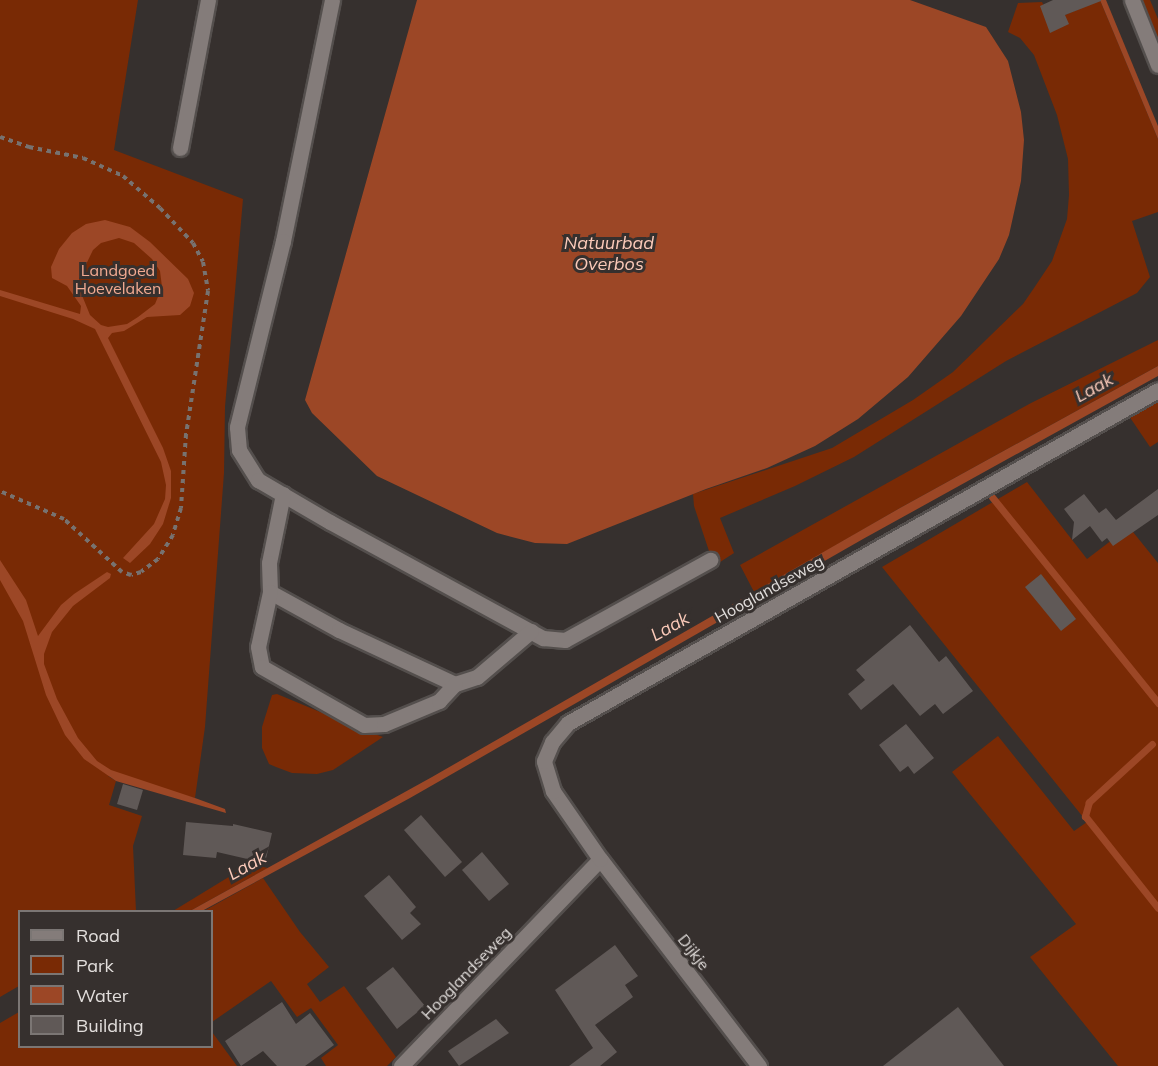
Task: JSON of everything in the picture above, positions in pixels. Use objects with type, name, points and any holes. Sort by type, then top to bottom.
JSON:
[{"type":"street","points":[[180,148],[208,0]]},
{"type":"street","points":[[332,0],[283,241],[237,426],[239,450],[258,480],[543,638],[566,640],[710,560]]},
{"type":"street","points":[[1132,0],[1158,65]]},
{"type":"street","name":"Hooglandseweg","points":[[401,1066],[600,859],[553,791],[545,771],[546,753],[568,723],[1158,390]]},
{"type":"street","points":[[283,494],[269,563],[270,592],[258,647],[262,667],[364,725],[384,724],[439,701],[454,684],[477,677],[531,632]]},
{"type":"street","points":[[270,592],[339,630],[454,684]]},
{"type":"street","name":"Dijkje","points":[[600,859],[759,1066]]},
{"type":"path","points":[[0,137],[29,147],[83,158],[123,176],[160,208],[193,243],[203,262],[208,291],[186,434],[181,508],[166,547],[150,567],[131,575],[122,572],[64,519],[0,491]]},
{"type":"green space","name":"Landgoed Hoevelaken","points":[[0,0],[138,0],[114,150],[243,199],[225,407],[224,473],[205,727],[195,798],[108,776],[116,781],[109,805],[142,816],[133,846],[136,910],[18,910],[18,987],[0,997]]},
{"type":"green space","points":[[1100,0],[1158,139],[1158,212],[1132,221],[1150,277],[1137,293],[1006,361],[854,457],[795,486],[720,518],[734,553],[714,566],[694,506],[693,494],[832,448],[913,400],[953,372],[1023,304],[1034,288],[1052,261],[1067,219],[1068,159],[1057,115],[1034,55],[1020,38],[1008,32],[1018,3],[1042,2],[1051,21]]},
{"type":"green space","points":[[1139,0],[1150,0],[1158,19],[1158,48]]},
{"type":"green space","points":[[1158,340],[1158,366],[900,508],[755,592],[753,590],[740,565],[1031,403]]},
{"type":"green space","points":[[1158,400],[1158,442],[1150,447],[1129,416]]},
{"type":"green space","points":[[1027,482],[1087,559],[1129,527],[1158,563],[1158,1066],[1118,1066],[1030,957],[1076,924],[952,772],[998,736],[1074,831],[1087,822],[882,567]]},
{"type":"green space","points":[[277,694],[383,737],[333,770],[317,774],[292,773],[276,767],[269,764],[262,748],[262,727],[272,695]]},
{"type":"green space","points":[[250,864],[268,868],[192,910],[175,910]]},
{"type":"green space","points":[[263,878],[300,932],[329,967],[307,984],[320,1002],[344,986],[396,1057],[387,1066],[326,1066],[321,1058],[338,1045],[311,1008],[297,1017],[271,981],[213,1021],[213,910],[206,910]]},
{"type":"green space","points":[[18,1013],[18,1048],[213,1048],[213,1033],[237,1066],[0,1066],[0,1023]]},
{"type":"water","name":"Natuurbad Overbos","points":[[417,0],[910,0],[986,27],[1008,61],[1021,112],[1024,140],[1021,181],[1009,235],[999,259],[961,316],[908,377],[858,419],[815,446],[767,468],[706,489],[567,544],[535,543],[497,533],[377,476],[312,413],[305,400]]},
{"type":"water","points":[[1100,0],[1106,0],[1158,126],[1158,139]]},
{"type":"water","points":[[105,220],[130,227],[150,242],[188,279],[194,293],[190,306],[180,315],[147,317],[124,331],[112,333],[108,338],[163,448],[171,471],[171,498],[163,524],[150,544],[130,563],[123,558],[154,524],[165,499],[166,485],[161,462],[95,329],[73,319],[0,296],[0,290],[80,314],[81,306],[67,286],[52,278],[51,267],[59,249],[72,233],[86,224]],"holes":[[[119,238],[134,243],[152,259],[160,271],[162,287],[155,304],[127,324],[108,327],[101,325],[90,315],[79,288],[79,279],[93,250],[101,243]]]},
{"type":"water","points":[[1158,366],[1158,376],[863,539],[410,798],[204,910],[192,910],[432,777],[900,508]]},
{"type":"water","points":[[0,560],[26,600],[38,636],[61,605],[107,572],[111,574],[110,578],[73,606],[52,632],[44,654],[44,664],[57,699],[78,738],[97,761],[111,770],[225,809],[226,813],[116,781],[84,759],[65,735],[46,695],[23,621],[0,580]]},
{"type":"building","points":[[1053,0],[1101,1],[1065,15],[1069,24],[1050,33],[1040,6]]},
{"type":"building","points":[[1158,489],[1158,515],[1113,546],[1107,538],[1102,542],[1090,526],[1072,540],[1074,522],[1064,509],[1084,494],[1099,513],[1106,508],[1116,520]]},
{"type":"building","points":[[1041,574],[1076,619],[1061,631],[1025,587]]},
{"type":"building","points":[[910,625],[939,662],[946,656],[973,691],[943,714],[935,704],[920,716],[893,684],[861,710],[848,694],[865,680],[856,670]]},
{"type":"building","points":[[906,724],[934,758],[914,774],[908,766],[900,772],[879,745]]},
{"type":"building","points":[[123,784],[143,790],[137,810],[117,804]]},
{"type":"building","points":[[421,815],[462,862],[445,877],[404,830]]},
{"type":"building","points":[[186,822],[233,826],[233,824],[272,833],[265,863],[217,852],[216,858],[183,855]]},
{"type":"building","points":[[482,852],[509,884],[489,901],[462,870]]},
{"type":"building","points":[[389,875],[416,907],[410,913],[421,924],[402,940],[364,896]]},
{"type":"building","points":[[615,945],[638,976],[625,985],[633,997],[595,1025],[617,1052],[600,1066],[569,1066],[593,1048],[555,990]]},
{"type":"building","points":[[393,967],[425,1006],[397,1029],[366,988]]},
{"type":"building","points":[[282,1002],[296,1024],[310,1013],[334,1045],[305,1066],[277,1066],[263,1051],[241,1066],[225,1041]]},
{"type":"building","points":[[958,1007],[1004,1066],[883,1066]]},
{"type":"building","points":[[496,1019],[509,1033],[459,1066],[448,1051]]},
{"type":"waterway","points":[[992,497],[1158,703]]},
{"type":"waterway","points":[[1152,744],[1089,802],[1085,816],[1158,908]]},
{"type":"water label","name":"Laak","points":[[1094,388]]},
{"type":"water label","name":"Laak","points":[[670,627]]},
{"type":"water label","name":"Laak","points":[[247,866]]}]
